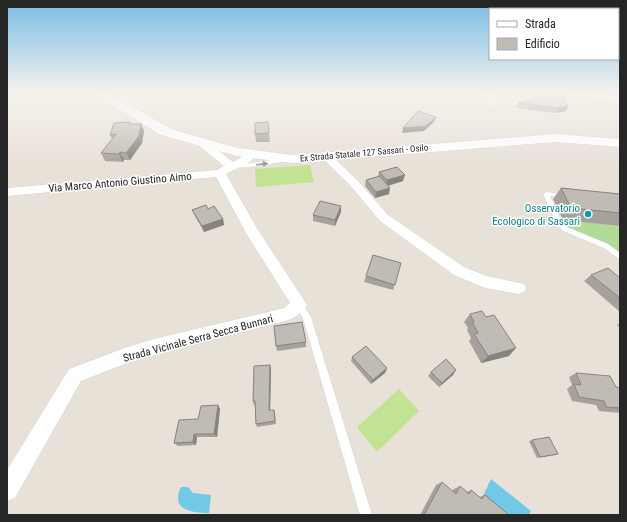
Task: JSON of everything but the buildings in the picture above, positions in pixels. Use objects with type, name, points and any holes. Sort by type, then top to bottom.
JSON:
[{"type":"main road","name":"Ex Strada Statale 127 Sassari - Osilo","points":[[140,116],[166,132],[237,152],[293,158],[327,157],[530,139],[556,138],[606,140],[620,143]]},
{"type":"street","points":[[201,142],[225,169],[253,233],[299,305]]},
{"type":"street","points":[[225,169],[237,152]]},
{"type":"street","name":"Via Marco Antonio Giustino Aimo","points":[[7,192],[225,169],[250,158],[252,154]]},
{"type":"street","points":[[327,157],[353,182],[384,218],[459,271],[485,282],[518,288]]},
{"type":"street","name":"Strada Vicinale Serra Secca Bunnari","points":[[7,490],[75,375],[127,355],[154,347],[276,318],[289,313],[299,305]]},
{"type":"lane","points":[[225,169],[280,162],[293,158]]},
{"type":"lane","points":[[568,196],[546,194],[559,223],[571,232],[606,246],[620,257]]},
{"type":"lane","points":[[299,305],[307,317],[366,515]]},
{"type":"green space","points":[[310,165],[314,182],[256,187],[255,169]]},
{"type":"green space","points":[[559,219],[620,226],[620,253],[602,242],[567,228]]},
{"type":"green space","points":[[399,389],[419,411],[377,452],[357,427]]},
{"type":"water","points":[[491,479],[531,511],[529,515],[507,515],[483,496]]},
{"type":"water","points":[[181,487],[188,487],[193,493],[211,495],[209,513],[184,509],[178,501],[178,495]]},
{"type":"place","name":"Osservatorio Ecologico di Sassari","points":[[588,214]]}]
